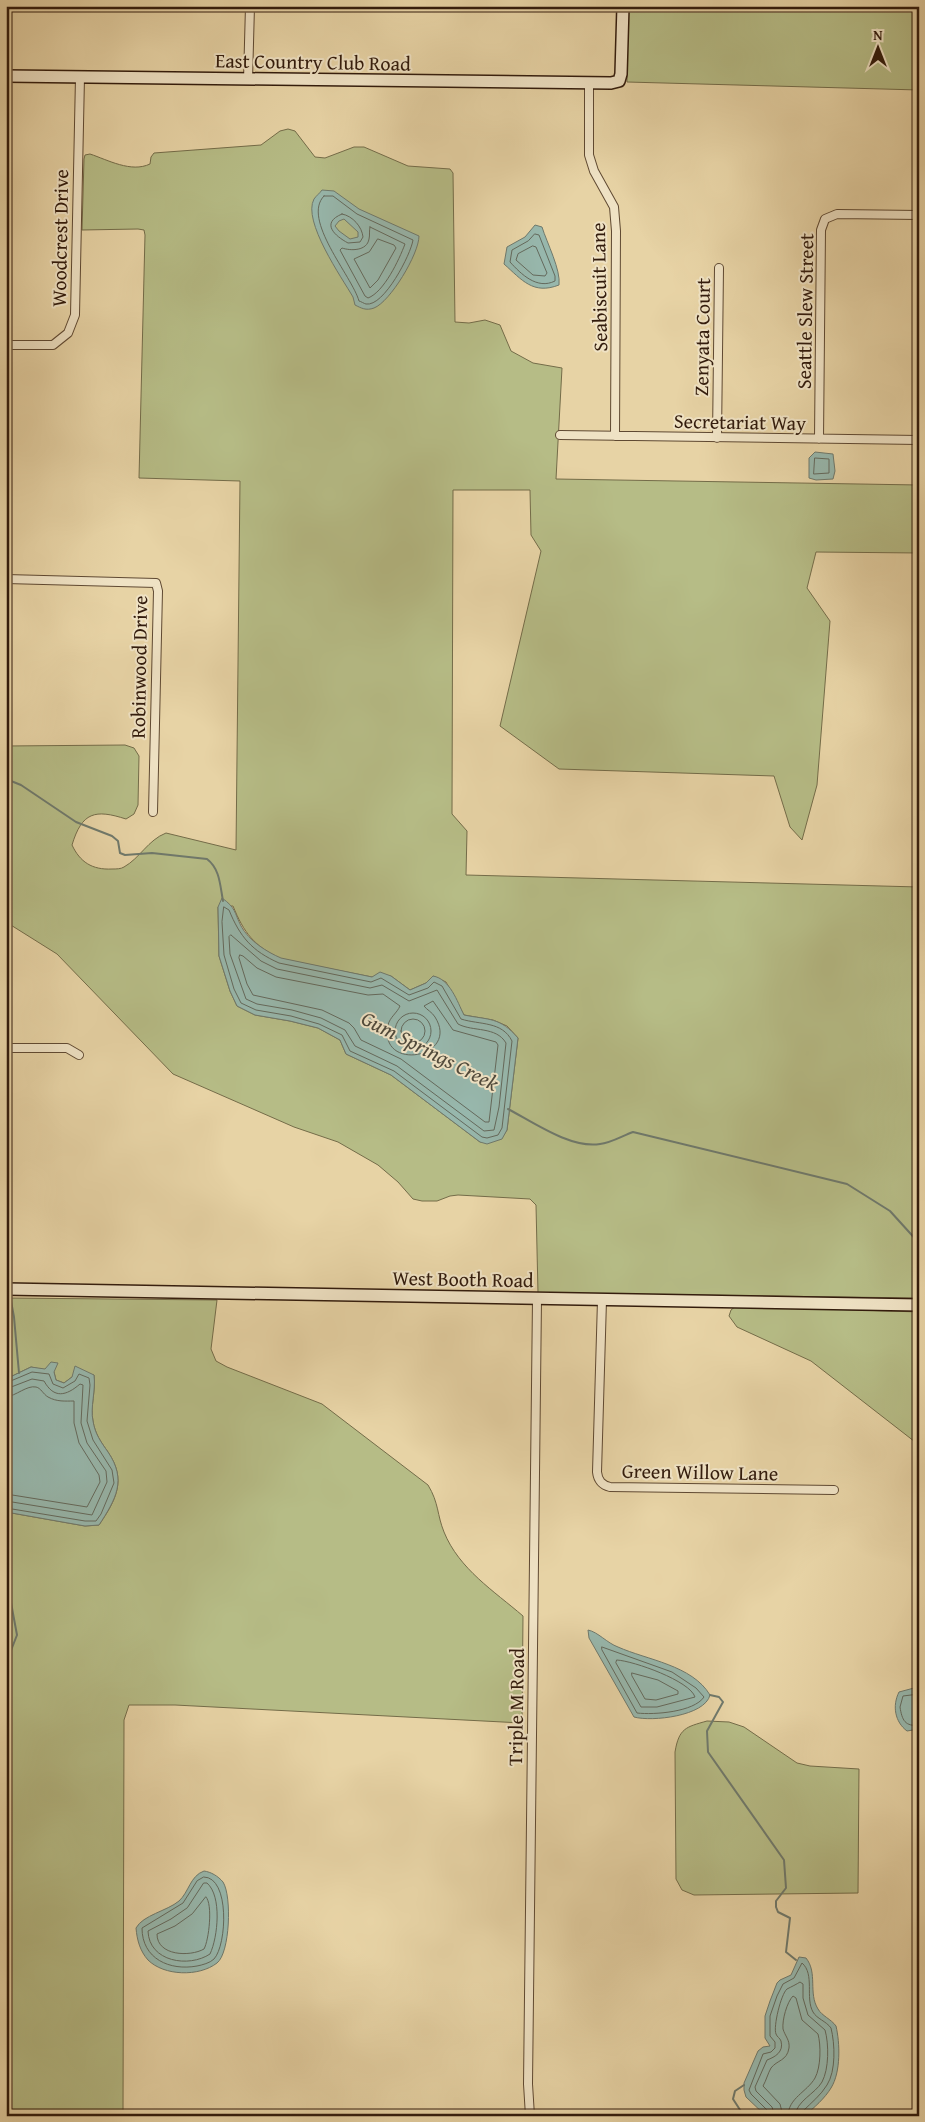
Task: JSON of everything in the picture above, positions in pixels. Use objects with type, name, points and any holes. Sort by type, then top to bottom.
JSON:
[{"type":"street","points":[[248,80],[250,6]]},
{"type":"street","name":"East Country Club Road","points":[[6,76],[590,84],[619,82],[622,67],[623,6]]},
{"type":"street","name":"Woodcrest Drive","points":[[6,345],[53,345],[68,333],[75,315],[80,78]]},
{"type":"street","name":"Seabiscuit Lane","points":[[590,84],[589,155],[594,171],[614,207],[616,232],[615,436]]},
{"type":"street","name":"Seattle Slew Street","points":[[819,439],[821,230],[825,219],[837,214],[919,215]]},
{"type":"street","name":"Zenyata Court","points":[[717,438],[719,268]]},
{"type":"street","name":"Secretariat Way","points":[[560,436],[919,440]]},
{"type":"street","name":"Robinwood Drive","points":[[6,579],[156,583],[158,591],[153,812]]},
{"type":"street","points":[[6,1048],[66,1048],[79,1055]]},
{"type":"street","name":"West Booth Road","points":[[6,1289],[919,1305]]},
{"type":"street","name":"Triple M Road","points":[[530,2116],[528,2084],[537,1299]]},
{"type":"street","name":"Green Willow Lane","points":[[602,1300],[597,1472],[600,1482],[610,1487],[834,1490]]},
{"type":"green space","points":[[628,6],[919,6],[919,90],[627,82]]},
{"type":"green space","points":[[288,129],[295,131],[315,157],[325,158],[354,147],[364,147],[408,166],[450,169],[453,173],[455,322],[469,323],[485,320],[500,325],[511,351],[533,363],[562,368],[556,479],[919,485],[919,553],[816,552],[807,588],[830,621],[817,785],[802,840],[790,827],[774,776],[559,769],[500,726],[541,551],[531,535],[530,490],[453,490],[452,814],[467,831],[466,875],[919,887],[919,1298],[538,1293],[536,1205],[530,1199],[458,1195],[437,1201],[413,1199],[398,1182],[378,1165],[338,1142],[294,1127],[173,1074],[57,954],[6,922],[6,746],[125,745],[134,748],[139,756],[138,805],[134,814],[126,819],[98,814],[85,820],[80,826],[72,845],[79,856],[88,864],[105,869],[123,868],[154,840],[166,833],[236,850],[240,481],[139,478],[145,235],[144,230],[138,229],[82,230],[84,159],[85,155],[90,154],[120,165],[143,166],[150,164],[154,153],[261,145],[280,131]],"holes":[[[233,906],[241,924],[251,938],[264,949],[281,959],[372,977],[391,976],[410,990],[426,983],[433,976],[446,982],[464,1015],[493,1020],[507,1026],[518,1038],[507,1130],[501,1139],[480,1142],[391,1075],[346,1054],[340,1040],[318,1028],[255,1015],[237,1006],[230,991],[219,956],[218,907]]]},
{"type":"green space","points":[[6,1298],[217,1300],[211,1349],[216,1361],[322,1404],[428,1485],[444,1532],[459,1557],[478,1578],[523,1616],[522,1723],[175,1705],[129,1705],[124,1720],[123,2116],[6,2116],[6,1512],[85,1526],[99,1525],[114,1498],[118,1481],[114,1462],[94,1426],[92,1410],[94,1375],[72,1377],[64,1383],[56,1380],[54,1372],[31,1367],[6,1379]]},
{"type":"green space","points":[[736,1306],[919,1312],[919,1445],[811,1361],[737,1327],[729,1316],[731,1310]]},
{"type":"green space","points":[[707,1721],[729,1722],[744,1727],[797,1763],[810,1766],[859,1769],[858,1893],[694,1895],[682,1890],[676,1879],[675,1752],[681,1733],[689,1727]]},
{"type":"water","points":[[322,190],[334,191],[359,209],[419,236],[418,244],[409,265],[388,297],[374,308],[366,309],[355,305],[353,297],[318,235],[313,221],[312,209],[314,199]],"holes":[[[344,219],[358,232],[358,237],[350,239],[335,226]]]},
{"type":"water","points":[[535,225],[542,227],[558,272],[559,285],[550,288],[535,287],[528,284],[504,264],[507,247],[525,237]]},
{"type":"water","points":[[815,452],[833,454],[835,471],[833,479],[816,480],[809,478],[809,458]]},
{"type":"water","points":[[222,898],[227,901],[236,914],[244,931],[264,949],[276,956],[372,977],[380,972],[391,976],[410,990],[426,983],[433,976],[444,981],[448,986],[456,997],[464,1015],[494,1020],[512,1031],[518,1038],[507,1130],[502,1139],[487,1144],[480,1142],[391,1075],[346,1054],[340,1040],[318,1028],[255,1015],[237,1006],[230,991],[219,956],[218,907]]},
{"type":"water","points":[[51,1362],[58,1363],[54,1372],[56,1380],[64,1383],[72,1377],[75,1366],[94,1375],[92,1416],[94,1426],[114,1462],[118,1481],[114,1498],[99,1525],[85,1526],[6,1512],[6,1379],[31,1367],[45,1369]]},
{"type":"water","points":[[588,1630],[630,1652],[681,1670],[702,1685],[710,1695],[699,1708],[689,1713],[653,1719],[634,1717],[589,1638]]},
{"type":"water","points":[[914,1688],[919,1689],[919,1729],[907,1731],[897,1718],[895,1708],[899,1692]]},
{"type":"water","points":[[204,1871],[212,1873],[219,1878],[226,1889],[228,1924],[225,1948],[217,1963],[210,1968],[182,1973],[163,1969],[145,1957],[139,1945],[136,1928],[150,1916],[179,1901],[193,1880],[199,1873]]},
{"type":"water","points":[[799,1957],[806,1958],[810,1964],[815,2003],[818,2009],[836,2026],[839,2049],[837,2074],[826,2095],[804,2116],[766,2116],[746,2097],[744,2083],[758,2051],[763,2047],[770,2046],[765,2038],[765,2016],[777,1983],[791,1975]]},
{"type":"waterway","name":"Gum Springs Creek","points":[[6,779],[21,785],[76,822],[112,836],[118,841],[120,853],[125,855],[152,853],[207,859],[217,872],[223,901]]},
{"type":"waterway","name":"Gum Springs Creek","points":[[508,1109],[552,1133],[577,1142],[589,1144],[604,1143],[633,1132],[847,1184],[890,1211],[919,1243]]},
{"type":"waterway","points":[[10,1296],[14,1317],[19,1373]]},
{"type":"waterway","points":[[6,1562],[9,1592],[17,1635],[10,1653],[6,1656]]},
{"type":"waterway","points":[[710,1695],[719,1697],[723,1702],[707,1731],[708,1752],[784,1860],[786,1888],[776,1901],[776,1907],[778,1912],[790,1918],[786,1952],[796,1960]]},
{"type":"waterway","points":[[744,2085],[735,2091],[733,2099],[744,2116]]}]
